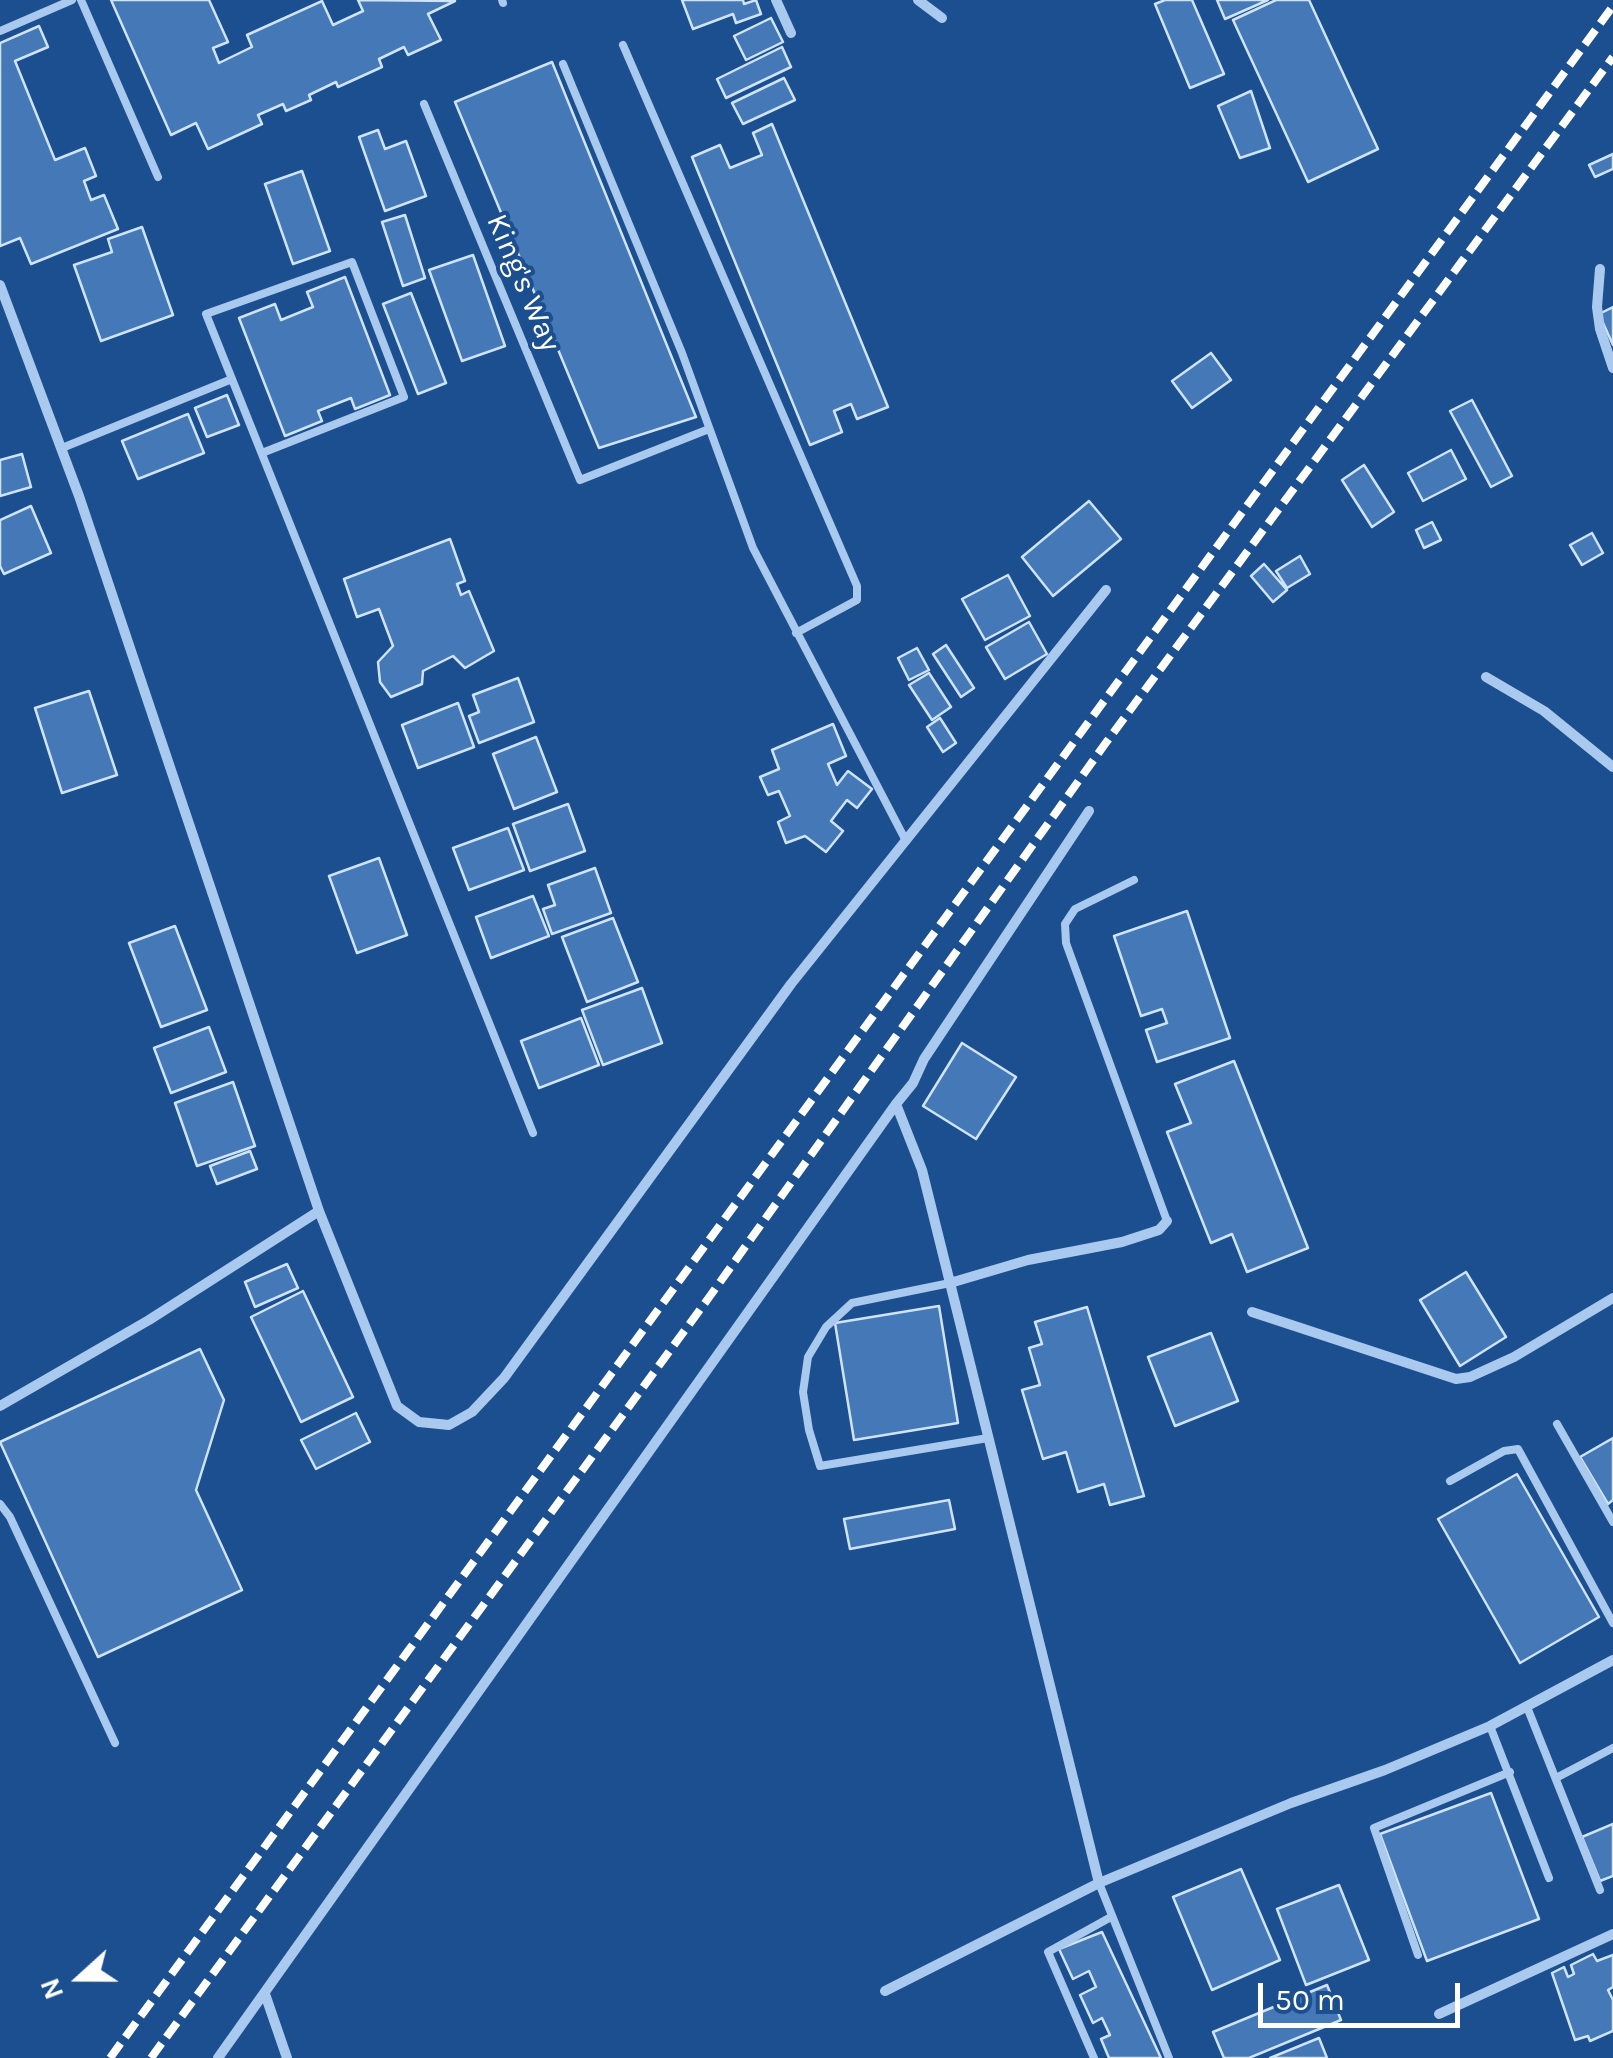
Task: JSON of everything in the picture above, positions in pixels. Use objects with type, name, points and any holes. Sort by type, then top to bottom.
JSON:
[{"type":"street","points":[[776,0],[790,32]]},
{"type":"street","points":[[918,0],[942,18]]},
{"type":"street","points":[[1600,269],[1597,306],[1613,368]]},
{"type":"street","points":[[0,286],[62,448],[319,1211],[397,1406],[419,1422],[449,1425],[472,1412],[504,1378],[791,984],[1106,590]]},
{"type":"street","points":[[1486,677],[1544,711],[1613,767]]},
{"type":"street","points":[[218,2058],[912,1083],[924,1059],[1089,811]]},
{"type":"street","points":[[896,1104],[922,1170],[1099,1883]]},
{"type":"street","points":[[0,1406],[149,1320],[319,1211]]},
{"type":"street","points":[[950,1283],[1028,1260],[1122,1242],[1159,1230],[1168,1221]]},
{"type":"street","points":[[1252,1312],[1456,1379],[1470,1377],[1514,1356],[1613,1298]]},
{"type":"street","points":[[885,1991],[1099,1883],[1291,1802],[1385,1770],[1490,1726],[1613,1660]]},
{"type":"street","points":[[1439,2014],[1613,1934]]},
{"type":"street","points":[[265,1994],[287,2058]]},
{"type":"lane","points":[[0,31],[72,0]]},
{"type":"lane","points":[[82,0],[158,177]]},
{"type":"lane","points":[[623,45],[858,586],[857,600],[796,633]]},
{"type":"lane","points":[[563,64],[682,353],[753,548],[906,841]]},
{"type":"lane","name":"King's Way","points":[[424,104],[580,480],[710,429]]},
{"type":"lane","points":[[262,453],[404,397],[352,262],[206,314],[534,1133]]},
{"type":"lane","points":[[62,448],[232,379]]},
{"type":"lane","points":[[1134,880],[1074,909],[1064,924],[1066,943],[1168,1221]]},
{"type":"lane","points":[[950,1283],[852,1303],[826,1327],[808,1357],[802,1392],[809,1430],[820,1466],[988,1438]]},
{"type":"lane","points":[[1557,1424],[1613,1522]]},
{"type":"lane","points":[[1450,1481],[1504,1451],[1518,1449],[1613,1623]]},
{"type":"lane","points":[[0,1504],[10,1517],[115,1743]]},
{"type":"lane","points":[[1527,1706],[1600,1890]]},
{"type":"lane","points":[[1490,1726],[1549,1878]]},
{"type":"lane","points":[[1556,1778],[1613,1748]]},
{"type":"lane","points":[[1418,1955],[1374,1828],[1510,1772]]},
{"type":"lane","points":[[1099,1883],[1168,2058]]},
{"type":"lane","points":[[1094,2058],[1048,1952],[1111,1917]]},
{"type":"building","points":[[111,0],[209,0],[228,42],[213,48],[219,63],[252,47],[247,35],[322,1],[333,25],[363,11],[358,0],[455,1],[428,14],[441,40],[408,55],[404,47],[379,59],[382,67],[338,87],[336,82],[309,95],[311,100],[286,111],[283,104],[258,115],[262,124],[208,149],[196,123],[171,135]]},
{"type":"building","points":[[682,0],[743,0],[744,4],[756,0],[761,14],[736,23],[733,14],[693,29]]},
{"type":"building","points":[[1192,0],[1224,74],[1190,88],[1155,4]]},
{"type":"building","points":[[1217,0],[1268,0],[1225,19]]},
{"type":"building","points":[[1276,0],[1309,0],[1378,149],[1308,182],[1233,20]]},
{"type":"building","points":[[771,18],[783,42],[746,60],[734,36]]},
{"type":"building","points":[[39,26],[48,47],[15,61],[55,160],[85,148],[96,176],[84,181],[91,200],[104,195],[118,229],[31,264],[20,238],[0,246],[0,43]]},
{"type":"building","points":[[782,47],[791,67],[726,98],[717,79]]},
{"type":"building","points":[[552,62],[696,417],[599,448],[455,102]]},
{"type":"building","points":[[784,78],[795,100],[743,124],[732,103]]},
{"type":"building","points":[[1251,91],[1270,148],[1240,158],[1218,106]]},
{"type":"building","points":[[772,124],[888,407],[857,419],[851,404],[834,411],[842,432],[810,445],[692,157],[720,145],[730,168],[762,155],[753,133]]},
{"type":"building","points":[[378,130],[385,149],[406,141],[426,196],[385,211],[359,137]]},
{"type":"building","points":[[1613,154],[1613,169],[1595,177],[1589,165]]},
{"type":"building","points":[[302,171],[330,251],[293,264],[265,184]]},
{"type":"building","points":[[405,215],[425,278],[403,286],[382,222]]},
{"type":"building","points":[[142,227],[173,315],[101,341],[74,265],[112,252],[108,239]]},
{"type":"building","points":[[473,255],[505,346],[462,361],[429,270]]},
{"type":"building","points":[[345,277],[390,395],[355,409],[351,398],[318,411],[322,421],[285,436],[239,318],[275,304],[281,320],[313,307],[307,292]]},
{"type":"building","points":[[411,293],[446,383],[418,394],[383,304]]},
{"type":"building","points":[[1613,307],[1613,345],[1599,314]]},
{"type":"building","points":[[1211,353],[1231,380],[1192,408],[1172,381]]},
{"type":"building","points":[[227,395],[239,425],[207,437],[195,408]]},
{"type":"building","points":[[1472,400],[1512,476],[1491,487],[1450,411]]},
{"type":"building","points":[[188,414],[204,453],[138,479],[122,441]]},
{"type":"building","points":[[1451,450],[1466,479],[1423,501],[1408,473]]},
{"type":"building","points":[[22,454],[31,487],[0,496],[0,460]]},
{"type":"building","points":[[1364,465],[1394,512],[1372,527],[1342,480]]},
{"type":"building","points":[[1089,501],[1121,539],[1053,596],[1022,557]]},
{"type":"building","points":[[31,506],[51,553],[4,574],[0,566],[0,520]]},
{"type":"building","points":[[1432,522],[1441,540],[1424,548],[1416,530]]},
{"type":"building","points":[[1592,533],[1603,553],[1582,565],[1570,545]]},
{"type":"building","points":[[450,539],[465,581],[457,584],[461,595],[469,591],[494,651],[465,668],[453,656],[423,671],[422,684],[391,697],[380,682],[378,662],[393,646],[379,609],[357,617],[344,579]]},
{"type":"building","points":[[1300,556],[1310,574],[1287,588],[1276,571]]},
{"type":"building","points":[[1264,564],[1287,590],[1273,602],[1251,576]]},
{"type":"building","points":[[1008,575],[1030,616],[985,640],[962,599]]},
{"type":"building","points":[[1029,622],[1047,654],[1005,679],[986,647]]},
{"type":"building","points":[[946,645],[974,688],[961,697],[933,654]]},
{"type":"building","points":[[917,648],[929,670],[909,680],[898,658]]},
{"type":"building","points":[[929,673],[951,707],[932,720],[909,685]]},
{"type":"building","points":[[518,678],[534,722],[479,743],[469,716],[479,712],[473,695]]},
{"type":"building","points":[[89,691],[117,775],[62,793],[35,708]]},
{"type":"building","points":[[458,703],[474,747],[418,768],[402,725]]},
{"type":"building","points":[[940,718],[956,743],[943,752],[927,727]]},
{"type":"building","points":[[833,724],[846,756],[828,764],[837,785],[848,771],[872,789],[857,808],[847,800],[831,821],[843,831],[826,852],[805,836],[786,843],[778,822],[790,816],[779,791],[768,795],[760,777],[779,769],[772,750]]},
{"type":"building","points":[[536,737],[557,792],[514,809],[493,754]]},
{"type":"building","points":[[568,804],[585,851],[530,871],[513,824]]},
{"type":"building","points":[[508,828],[524,870],[469,890],[453,848]]},
{"type":"building","points":[[379,858],[407,935],[357,953],[329,876]]},
{"type":"building","points":[[595,868],[611,913],[552,934],[543,909],[555,905],[548,885]]},
{"type":"building","points":[[533,896],[549,936],[491,958],[476,917]]},
{"type":"building","points":[[1187,911],[1230,1038],[1157,1062],[1146,1030],[1167,1023],[1162,1009],[1141,1016],[1114,936]]},
{"type":"building","points":[[613,918],[638,982],[587,1002],[562,937]]},
{"type":"building","points":[[175,926],[207,1010],[161,1027],[129,943]]},
{"type":"building","points":[[642,988],[662,1043],[603,1065],[582,1010]]},
{"type":"building","points":[[581,1018],[599,1065],[539,1088],[521,1041]]},
{"type":"building","points":[[209,1027],[226,1072],[171,1093],[154,1048]]},
{"type":"building","points":[[962,1043],[1016,1077],[976,1139],[923,1106]]},
{"type":"building","points":[[1234,1061],[1308,1248],[1247,1272],[1232,1234],[1211,1243],[1167,1132],[1191,1123],[1175,1084]]},
{"type":"building","points":[[233,1082],[255,1146],[197,1166],[175,1103]]},
{"type":"building","points":[[250,1151],[257,1169],[217,1184],[210,1166]]},
{"type":"building","points":[[287,1264],[298,1288],[255,1307],[245,1282]]},
{"type":"building","points":[[1466,1272],[1506,1337],[1460,1366],[1420,1300]]},
{"type":"building","points":[[303,1291],[353,1397],[301,1422],[251,1317]]},
{"type":"building","points":[[939,1306],[958,1423],[854,1440],[835,1323]]},
{"type":"building","points":[[1087,1307],[1144,1496],[1110,1505],[1104,1484],[1078,1492],[1066,1452],[1043,1459],[1022,1390],[1040,1385],[1029,1348],[1042,1344],[1035,1322]]},
{"type":"building","points":[[1211,1333],[1238,1401],[1175,1426],[1148,1357]]},
{"type":"building","points":[[200,1349],[224,1400],[196,1490],[242,1590],[98,1657],[0,1442]]},
{"type":"building","points":[[356,1413],[370,1442],[316,1469],[301,1440]]},
{"type":"building","points":[[1613,1438],[1613,1500],[1608,1504],[1580,1457]]},
{"type":"building","points":[[1517,1474],[1599,1617],[1520,1663],[1438,1519]]},
{"type":"building","points":[[949,1500],[955,1529],[850,1549],[844,1519]]},
{"type":"building","points":[[1491,1793],[1539,1919],[1427,1961],[1380,1834]]},
{"type":"building","points":[[1613,1824],[1613,1876],[1600,1881],[1582,1837]]},
{"type":"building","points":[[1241,1869],[1280,1960],[1212,1990],[1173,1897]]},
{"type":"building","points":[[1339,1885],[1369,1960],[1306,1985],[1277,1909]]},
{"type":"building","points":[[1102,1932],[1161,2058],[1109,2058],[1101,2039],[1110,2035],[1102,2018],[1093,2023],[1080,1995],[1096,1987],[1089,1971],[1073,1979],[1059,1949]]},
{"type":"building","points":[[1593,1954],[1597,1961],[1613,1955],[1613,1987],[1608,1990],[1613,2000],[1613,2031],[1590,2041],[1588,2036],[1575,2040],[1552,1973],[1564,1967],[1568,1977],[1574,1974],[1571,1965]]},
{"type":"building","points":[[1327,1985],[1341,2020],[1249,2058],[1224,2058],[1213,2032]]},
{"type":"building","points":[[1319,2038],[1327,2058],[1270,2058]]},
{"type":"railway","points":[[110,2058],[1613,6]]},
{"type":"railway","points":[[151,2058],[710,1296],[1105,744],[1613,57]]}]
